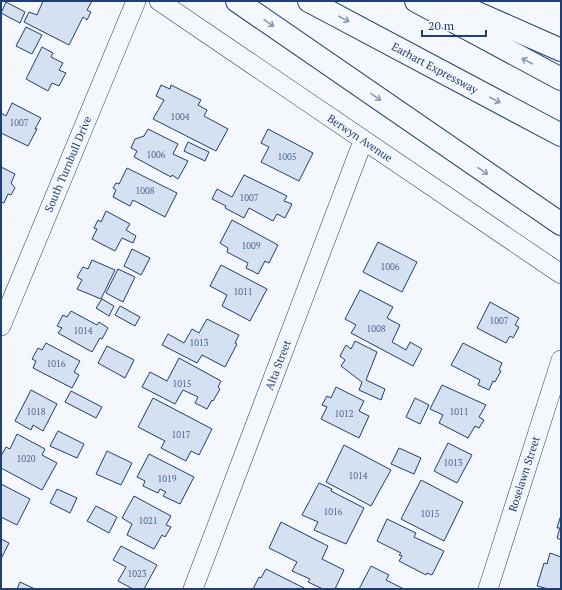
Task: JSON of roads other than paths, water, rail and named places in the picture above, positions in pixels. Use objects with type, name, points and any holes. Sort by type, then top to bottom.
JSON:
[{"type":"highway","points":[[237,1],[561,224]]},
{"type":"highway","name":"Earhart Expressway","points":[[309,1],[561,135]]},
{"type":"highway","points":[[416,1],[561,79]]},
{"type":"highway","points":[[450,1],[561,50]]},
{"type":"street","name":"South Turnbull Drive","points":[[1,326],[136,1]]},
{"type":"street","name":"Berwyn Avenue","points":[[159,1],[363,141],[561,274]]},
{"type":"street","name":"Alta Street","points":[[193,589],[363,141]]},
{"type":"street","name":"Roselawn Street","points":[[488,589],[561,360]]}]
